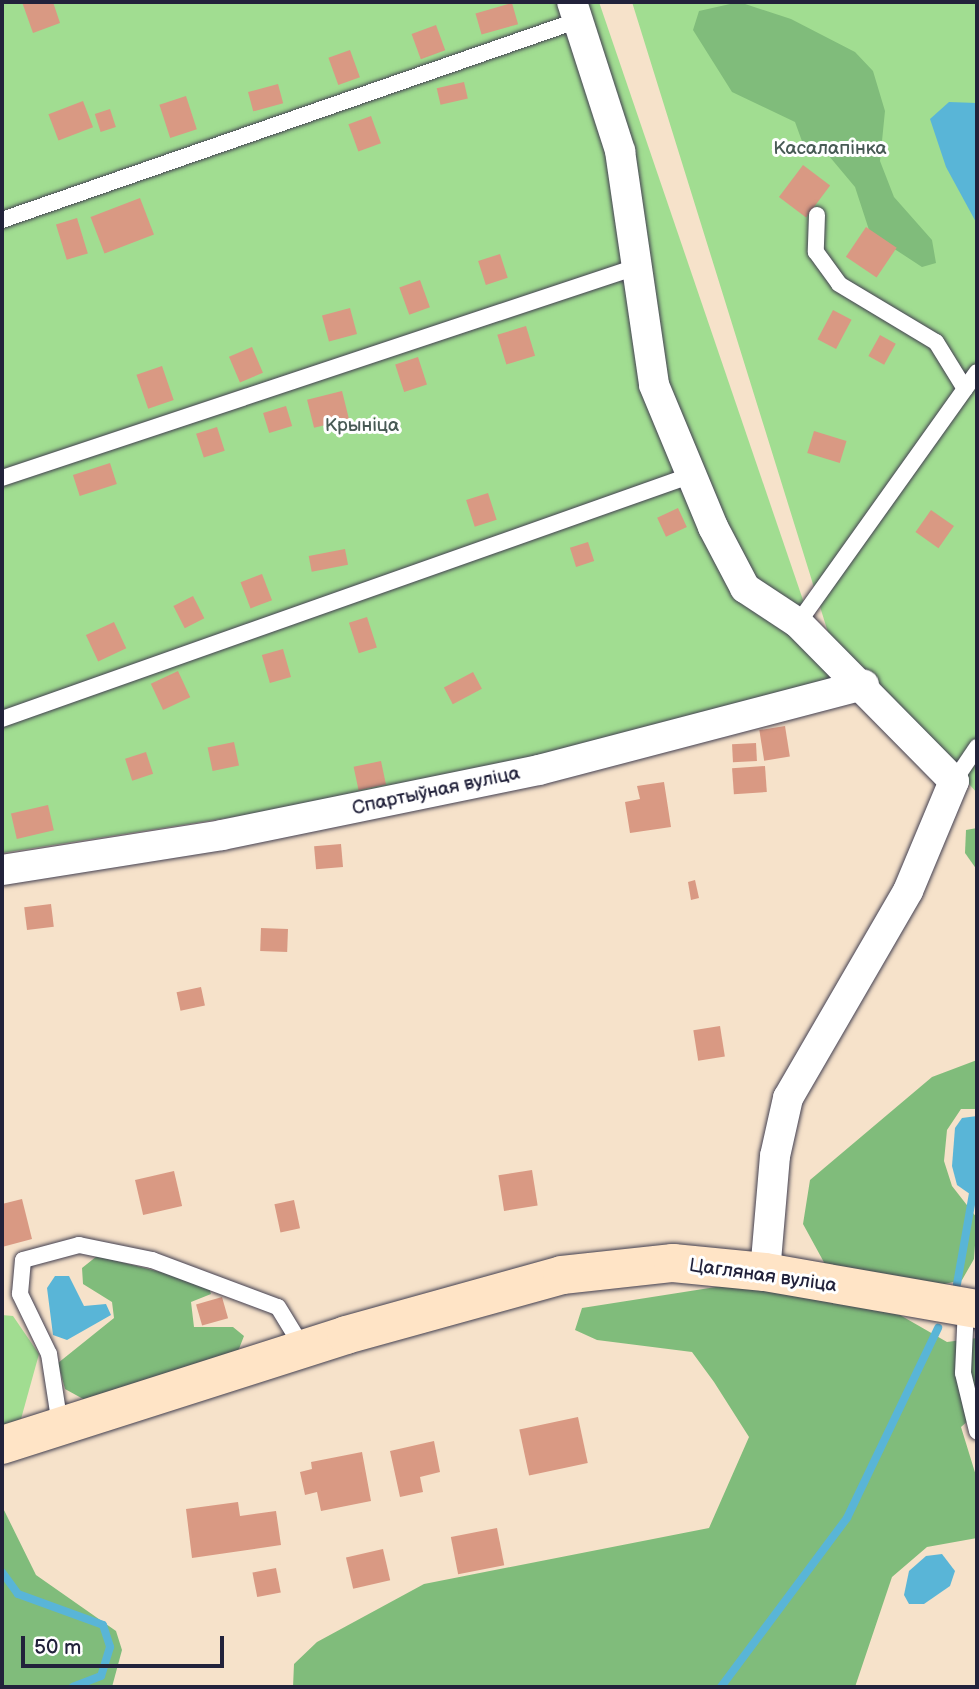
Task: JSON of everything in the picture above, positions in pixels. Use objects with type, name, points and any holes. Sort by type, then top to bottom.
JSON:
[{"type":"street","points":[[575,11],[620,152],[654,385],[689,477],[745,588],[798,623],[864,685],[954,781],[908,891],[789,1098],[775,1156],[765,1272]]},
{"type":"street","name":"Спартыўная вуліца","points":[[2,870],[222,835],[539,770],[864,685]]},
{"type":"street","name":"Цагляная вуліца","points":[[2,1445],[303,1348],[562,1275],[673,1264],[765,1272],[972,1308]]},
{"type":"lane","points":[[2,220],[575,11]]},
{"type":"lane","points":[[817,215],[816,253],[839,284],[936,342],[965,389]]},
{"type":"lane","points":[[2,478],[636,267]]},
{"type":"lane","points":[[798,623],[977,372]]},
{"type":"lane","points":[[2,719],[689,477]]},
{"type":"lane","points":[[954,781],[977,747]]},
{"type":"lane","points":[[60,1425],[49,1354],[20,1294],[23,1260],[79,1245],[152,1259],[278,1307],[303,1348]]},
{"type":"lane","points":[[972,1308],[963,1373],[977,1432]]},
{"type":"green space","name":"Крыніца","points":[[2,2],[599,2],[833,688],[387,793],[2,853]]},
{"type":"green space","name":"Касалапінка","points":[[632,2],[977,2],[977,793],[869,672],[831,642]]},
{"type":"green space","points":[[739,2],[791,19],[855,52],[873,71],[885,111],[880,161],[894,197],[932,240],[936,263],[922,267],[870,233],[855,187],[829,156],[803,144],[795,122],[732,92],[693,30],[699,11]]},
{"type":"green space","points":[[977,828],[977,870],[965,853],[966,830]]},
{"type":"green space","points":[[977,1060],[977,1109],[961,1109],[947,1130],[944,1161],[952,1186],[977,1218],[974,1259],[962,1280],[923,1289],[826,1266],[803,1224],[810,1180],[932,1077]]},
{"type":"green space","points":[[97,1256],[208,1284],[211,1294],[191,1302],[194,1327],[233,1327],[244,1336],[235,1359],[85,1400],[65,1389],[58,1363],[114,1318],[112,1302],[83,1284],[82,1268]]},
{"type":"green space","points":[[735,1284],[886,1307],[947,1342],[977,1338],[977,1413],[961,1427],[977,1479],[977,1538],[927,1547],[892,1577],[855,1687],[293,1687],[294,1664],[317,1642],[424,1584],[709,1528],[749,1437],[714,1382],[692,1352],[597,1340],[575,1330],[582,1308]]},
{"type":"green space","points":[[2,1315],[13,1316],[39,1354],[21,1419],[2,1425]]},
{"type":"green space","points":[[2,1506],[36,1575],[116,1631],[122,1650],[112,1687],[2,1687]]},
{"type":"water","points":[[949,102],[977,103],[977,224],[946,167],[930,119]]},
{"type":"water","points":[[977,1116],[977,1199],[957,1185],[952,1166],[955,1128],[962,1118]]},
{"type":"water","points":[[55,1276],[69,1276],[84,1306],[106,1304],[111,1315],[67,1340],[53,1335],[47,1288]]},
{"type":"water","points":[[942,1554],[955,1571],[950,1586],[924,1604],[909,1604],[904,1595],[909,1571],[926,1556]]},
{"type":"building","points":[[22,2],[53,2],[60,23],[33,33]]},
{"type":"building","points":[[512,3],[518,24],[482,35],[475,13]]},
{"type":"building","points":[[436,25],[445,50],[421,59],[412,34]]},
{"type":"building","points":[[350,50],[360,77],[338,85],[328,58]]},
{"type":"building","points":[[464,82],[468,99],[441,105],[437,88]]},
{"type":"building","points":[[278,84],[283,103],[253,111],[248,92]]},
{"type":"building","points":[[186,96],[197,129],[170,138],[159,105]]},
{"type":"building","points":[[83,101],[93,127],[58,140],[48,114]]},
{"type":"building","points":[[110,109],[116,127],[101,132],[95,114]]},
{"type":"building","points":[[371,116],[381,143],[358,151],[348,124]]},
{"type":"building","points":[[803,165],[830,185],[806,217],[779,197]]},
{"type":"building","points":[[140,198],[154,234],[104,253],[91,217]]},
{"type":"building","points":[[77,218],[88,253],[67,260],[56,224]]},
{"type":"building","points":[[866,227],[897,248],[877,278],[846,257]]},
{"type":"building","points":[[500,254],[508,278],[486,285],[478,261]]},
{"type":"building","points":[[420,280],[430,307],[409,315],[399,288]]},
{"type":"building","points":[[350,308],[357,334],[329,342],[322,316]]},
{"type":"building","points":[[833,310],[852,320],[836,349],[818,339]]},
{"type":"building","points":[[526,326],[535,356],[506,364],[497,335]]},
{"type":"building","points":[[880,335],[896,344],[884,365],[868,356]]},
{"type":"building","points":[[252,347],[263,373],[240,383],[229,357]]},
{"type":"building","points":[[418,357],[427,385],[404,392],[395,364]]},
{"type":"building","points":[[162,366],[174,400],[148,409],[136,375]]},
{"type":"building","points":[[342,391],[349,419],[314,428],[307,400]]},
{"type":"building","points":[[286,406],[292,426],[269,433],[263,413]]},
{"type":"building","points":[[217,427],[225,451],[204,458],[196,434]]},
{"type":"building","points":[[814,431],[847,441],[840,463],[807,453]]},
{"type":"building","points":[[110,463],[117,484],[80,496],[73,475]]},
{"type":"building","points":[[488,493],[497,520],[475,527],[466,500]]},
{"type":"building","points":[[678,508],[687,527],[666,537],[657,518]]},
{"type":"building","points":[[931,510],[954,526],[938,548],[916,532]]},
{"type":"building","points":[[588,542],[594,561],[576,567],[570,548]]},
{"type":"building","points":[[345,549],[348,565],[312,572],[309,556]]},
{"type":"building","points":[[262,574],[272,600],[251,608],[241,582]]},
{"type":"building","points":[[193,596],[204,618],[185,628],[173,606]]},
{"type":"building","points":[[367,617],[377,647],[359,653],[349,623]]},
{"type":"building","points":[[114,622],[126,648],[98,661],[86,635]]},
{"type":"building","points":[[283,649],[291,677],[270,683],[262,655]]},
{"type":"building","points":[[178,671],[190,697],[163,710],[151,684]]},
{"type":"building","points":[[473,672],[482,689],[453,704],[444,687]]},
{"type":"building","points":[[785,726],[790,757],[764,761],[759,730]]},
{"type":"building","points":[[234,742],[239,765],[213,771],[208,748]]},
{"type":"building","points":[[756,743],[757,761],[733,762],[732,744]]},
{"type":"building","points":[[146,752],[153,774],[132,781],[125,759]]},
{"type":"building","points":[[381,761],[386,784],[359,790],[354,767]]},
{"type":"building","points":[[765,766],[767,792],[734,794],[732,768]]},
{"type":"building","points":[[664,782],[671,827],[630,833],[625,802],[640,799],[637,786]]},
{"type":"building","points":[[48,805],[54,830],[17,839],[11,814]]},
{"type":"building","points":[[341,844],[343,867],[316,869],[314,846]]},
{"type":"building","points":[[695,880],[699,898],[691,900],[688,882]]},
{"type":"building","points":[[51,904],[54,927],[27,930],[24,907]]},
{"type":"building","points":[[261,928],[288,929],[287,952],[260,951]]},
{"type":"building","points":[[201,987],[205,1006],[180,1011],[177,992]]},
{"type":"building","points":[[720,1026],[725,1057],[698,1061],[693,1030]]},
{"type":"building","points":[[532,1170],[538,1206],[504,1211],[498,1175]]},
{"type":"building","points":[[174,1171],[182,1206],[143,1215],[135,1180]]},
{"type":"building","points":[[22,1199],[32,1239],[2,1247],[2,1204]]},
{"type":"building","points":[[294,1200],[300,1228],[280,1233],[274,1204]]},
{"type":"building","points":[[222,1297],[228,1318],[202,1326],[196,1304]]},
{"type":"building","points":[[578,1417],[588,1463],[529,1475],[519,1429]]},
{"type":"building","points":[[434,1441],[440,1472],[420,1477],[423,1492],[400,1497],[390,1451]]},
{"type":"building","points":[[362,1452],[371,1501],[321,1511],[317,1492],[305,1495],[300,1472],[312,1469],[311,1462]]},
{"type":"building","points":[[238,1502],[240,1516],[276,1511],[281,1545],[192,1558],[186,1509]]},
{"type":"building","points":[[497,1528],[504,1565],[458,1574],[451,1537]]},
{"type":"building","points":[[383,1549],[390,1580],[353,1589],[346,1558]]},
{"type":"building","points":[[276,1568],[281,1593],[257,1597],[252,1573]]},
{"type":"waterway","points":[[957,1284],[977,1171]]},
{"type":"waterway","points":[[721,1687],[847,1518],[938,1328]]},
{"type":"waterway","points":[[2,1572],[18,1594],[103,1625],[110,1647],[101,1676],[73,1687]]}]
